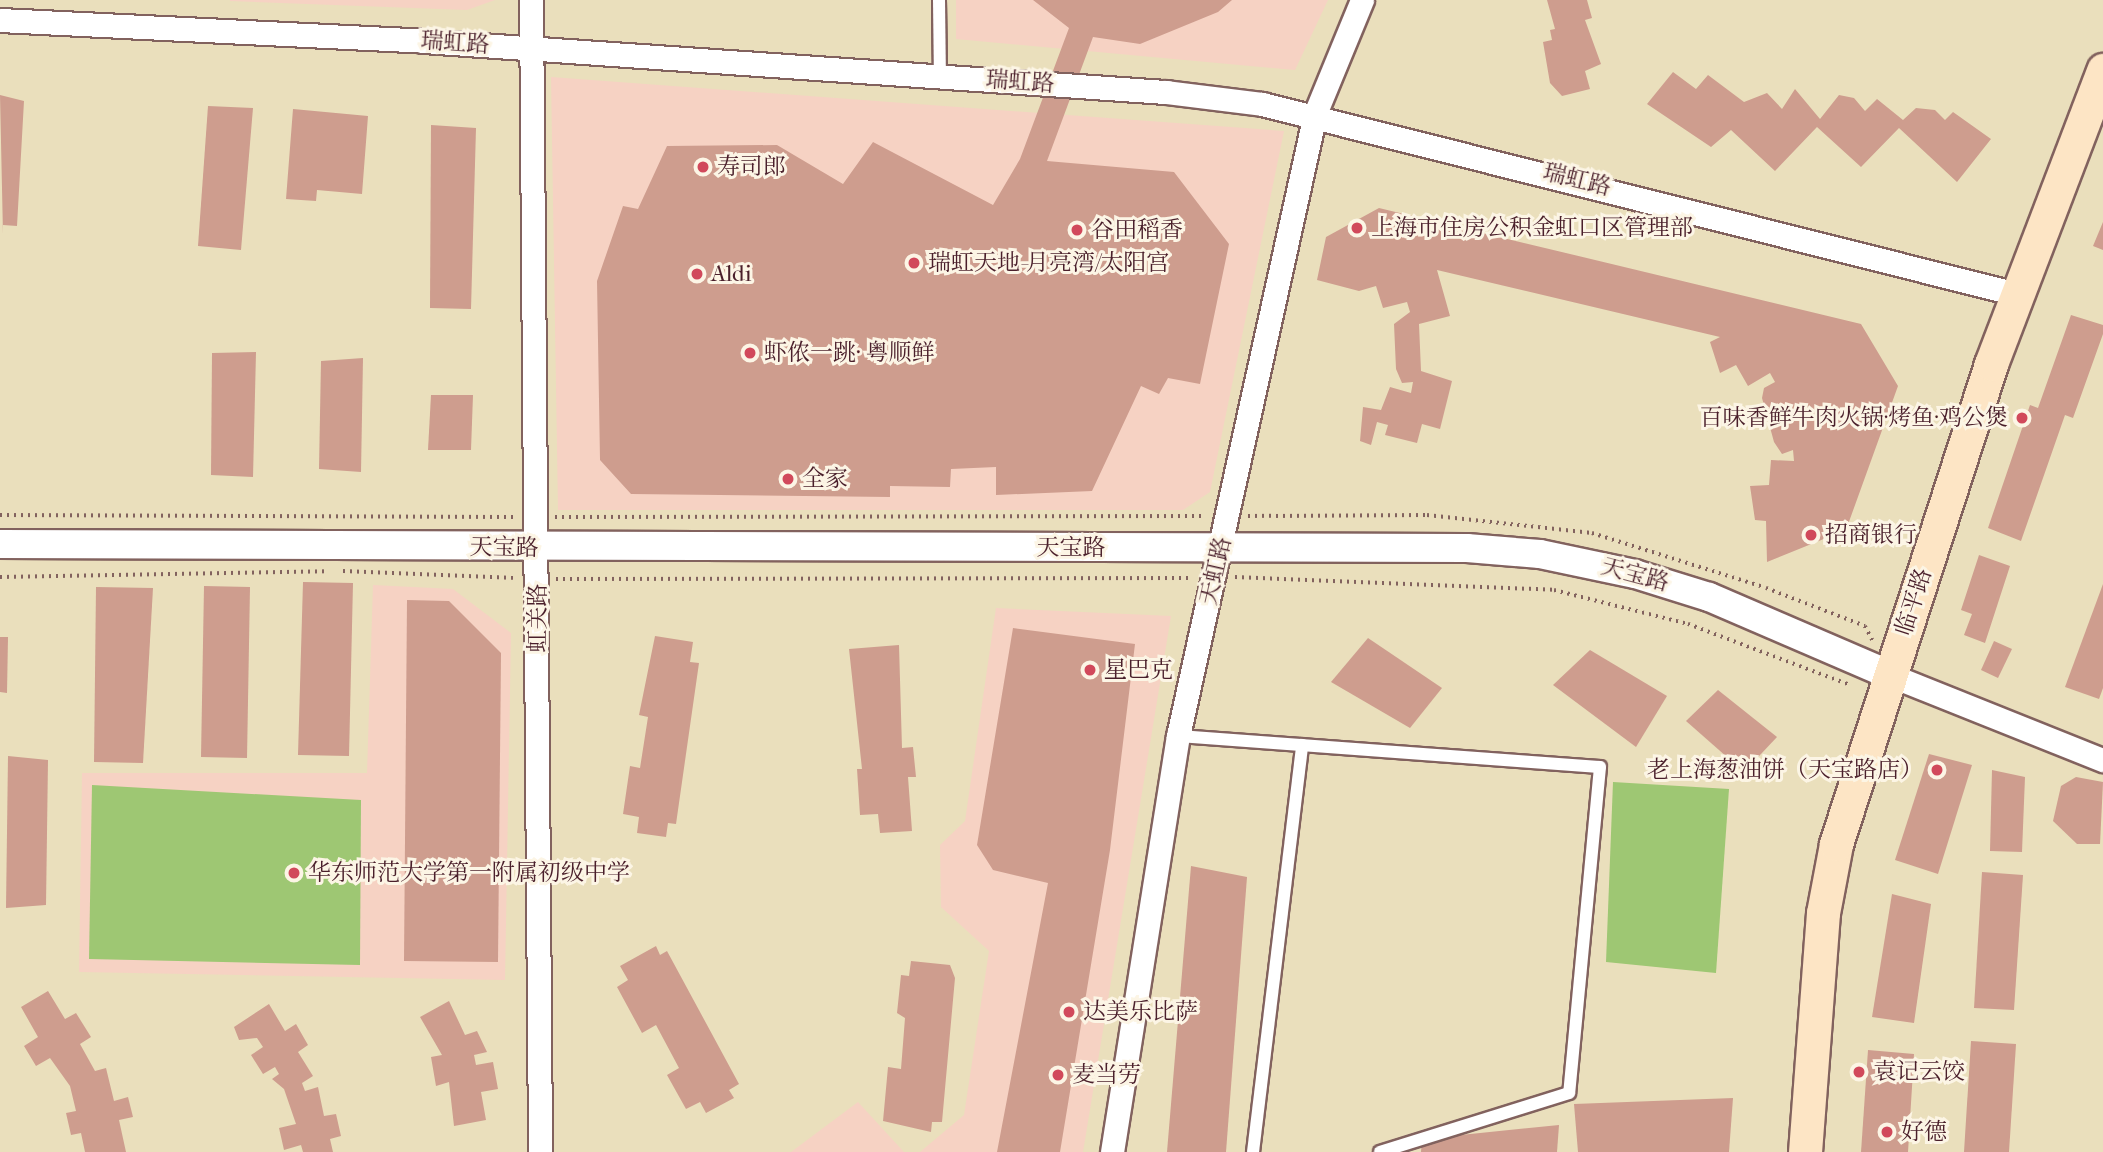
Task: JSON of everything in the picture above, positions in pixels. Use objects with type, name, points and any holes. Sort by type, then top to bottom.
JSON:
[{"type":"main road","name":"临平路","points":[[1805,1152],[1828,878],[1890,675],[2017,294],[2103,70]]},
{"type":"street","name":"虹关路","points":[[531,0],[540,1152]]},
{"type":"street","name":"天虹路","points":[[1112,1152],[1178,736],[1222,549],[1315,114],[1362,0]]},
{"type":"street","name":"瑞虹路","points":[[0,20],[532,48],[1166,92],[1315,114],[2017,294]]},
{"type":"street","name":"天宝路","points":[[0,544],[537,549],[1431,547],[1596,564],[1709,597],[1890,675],[2103,760]]},
{"type":"lane","points":[[939,0],[940,77]]},
{"type":"lane","points":[[1178,736],[1600,767],[1569,1093],[1380,1152]]},
{"type":"lane","points":[[1253,1152],[1302,745]]},
{"type":"path","name":"天宝路","points":[[0,577],[339,571],[537,579],[1374,578],[1554,590],[1688,624],[1844,685]]},
{"type":"shaded area","points":[[230,0],[495,0],[467,10],[230,1]]},
{"type":"shaded area","points":[[956,0],[1328,0],[1295,70],[956,39]]},
{"type":"shaded area","name":"瑞虹天地-月亮湾/太阳宫","points":[[551,77],[1284,131],[1210,492],[1183,510],[558,510]]},
{"type":"shaded area","name":"华东师范大学第一附属初级中学","points":[[373,585],[453,589],[511,633],[505,980],[79,972],[82,773],[367,773]]},
{"type":"shaded area","points":[[996,608],[1171,616],[1083,1152],[920,1152],[964,1115],[989,951],[941,907],[940,845],[965,821]]},
{"type":"shaded area","points":[[858,1102],[904,1152],[791,1152]]},
{"type":"green space","points":[[1613,782],[1729,789],[1716,973],[1606,962]]},
{"type":"green space","points":[[92,785],[361,800],[360,965],[89,959]]},
{"type":"building","name":"瑞虹天地-月亮湾/太阳宫","points":[[1033,0],[1232,0],[1218,12],[1140,44],[1093,37],[1047,161],[1174,172],[1229,244],[1200,384],[1168,378],[1159,394],[1141,386],[1092,491],[996,495],[996,467],[951,469],[950,487],[890,486],[890,497],[631,494],[600,460],[597,281],[623,206],[638,209],[667,146],[777,145],[843,184],[873,142],[993,205],[1020,159],[1069,28]]},
{"type":"building","points":[[1547,0],[1587,0],[1592,18],[1585,20],[1601,64],[1585,71],[1590,89],[1562,96],[1550,83],[1543,42],[1552,40],[1550,30],[1555,29]]},
{"type":"building","points":[[1673,72],[1696,89],[1708,75],[1744,102],[1767,93],[1782,109],[1795,89],[1820,119],[1839,95],[1854,98],[1865,111],[1877,99],[1903,120],[1916,108],[1935,110],[1945,120],[1953,112],[1991,139],[1957,182],[1899,128],[1861,167],[1817,127],[1775,171],[1731,130],[1711,147],[1647,104]]},
{"type":"building","points":[[0,95],[24,101],[17,226],[3,225],[3,235]]},
{"type":"building","points":[[208,106],[253,108],[241,250],[198,246]]},
{"type":"building","points":[[293,109],[368,116],[362,194],[317,190],[316,201],[286,199]]},
{"type":"building","points":[[431,125],[476,128],[471,309],[430,308]]},
{"type":"building","points":[[1379,208],[1861,324],[1898,386],[1846,530],[1767,562],[1766,521],[1755,520],[1750,486],[1769,485],[1771,460],[1794,461],[1793,450],[1782,454],[1774,442],[1762,398],[1764,388],[1775,382],[1770,373],[1748,386],[1736,365],[1720,373],[1710,342],[1720,337],[1437,270],[1450,316],[1419,324],[1421,371],[1452,381],[1440,429],[1422,424],[1417,443],[1385,435],[1388,425],[1377,422],[1371,445],[1360,441],[1363,407],[1381,410],[1390,387],[1411,393],[1413,382],[1402,383],[1396,369],[1394,324],[1410,312],[1407,302],[1383,308],[1376,286],[1359,291],[1317,280],[1326,237]]},
{"type":"building","points":[[2103,222],[2103,250],[2093,246]]},
{"type":"building","points":[[2071,315],[2103,325],[2103,334],[2073,418],[2065,415],[2021,541],[1988,528],[2030,405],[2038,408]]},
{"type":"building","points":[[256,352],[253,477],[211,475],[212,353]]},
{"type":"building","points":[[363,358],[361,472],[319,469],[321,361]]},
{"type":"building","points":[[431,395],[473,395],[471,450],[428,450]]},
{"type":"building","points":[[1979,555],[2010,566],[1985,643],[1964,635],[1972,614],[1961,610]]},
{"type":"building","points":[[303,582],[353,583],[349,756],[298,755]]},
{"type":"building","points":[[2103,584],[2103,688],[2099,699],[2065,687]]},
{"type":"building","points":[[204,586],[250,587],[247,758],[201,757]]},
{"type":"building","points":[[96,587],[153,588],[143,763],[94,762]]},
{"type":"building","points":[[407,600],[449,601],[501,653],[498,962],[404,961]]},
{"type":"building","points":[[1013,628],[1135,644],[1110,850],[1060,1152],[997,1152],[1048,883],[993,870],[977,845]]},
{"type":"building","points":[[655,636],[693,642],[690,662],[699,663],[676,824],[668,823],[666,837],[637,833],[639,817],[623,814],[630,766],[640,768],[648,717],[639,715]]},
{"type":"building","points":[[0,637],[8,637],[7,693],[0,692]]},
{"type":"building","points":[[1368,638],[1442,688],[1410,728],[1331,682]]},
{"type":"building","points":[[1994,641],[2012,649],[1998,678],[1981,670]]},
{"type":"building","points":[[899,645],[902,748],[913,747],[916,777],[908,777],[912,831],[880,833],[878,814],[860,815],[857,769],[862,769],[849,649]]},
{"type":"building","points":[[1590,650],[1667,696],[1636,747],[1553,685]]},
{"type":"building","points":[[1718,690],[1777,737],[1744,772],[1686,721]]},
{"type":"building","points":[[1929,754],[1972,765],[1938,874],[1895,860]]},
{"type":"building","points":[[8,756],[48,760],[46,905],[6,908]]},
{"type":"building","points":[[1992,770],[2025,777],[2022,852],[1990,851]]},
{"type":"building","points":[[2076,777],[2103,782],[2100,844],[2077,844],[2053,821],[2061,786]]},
{"type":"building","points":[[1191,866],[1247,877],[1226,1152],[1167,1152]]},
{"type":"building","points":[[1982,872],[2023,875],[2014,1010],[1974,1008]]},
{"type":"building","points":[[1892,894],[1931,904],[1914,1023],[1872,1017]]},
{"type":"building","points":[[656,946],[660,955],[667,951],[739,1084],[729,1090],[734,1098],[706,1113],[700,1102],[686,1109],[667,1075],[679,1068],[656,1025],[642,1033],[617,987],[628,980],[620,966]]},
{"type":"building","points":[[911,961],[950,965],[955,978],[942,1122],[932,1122],[931,1132],[883,1121],[888,1067],[901,1069],[905,1018],[897,1013],[901,975],[909,976]]},
{"type":"building","points":[[48,991],[65,1019],[76,1013],[91,1037],[80,1044],[95,1071],[106,1068],[114,1101],[128,1097],[133,1117],[119,1120],[126,1152],[85,1152],[81,1133],[71,1135],[66,1113],[76,1111],[70,1086],[50,1058],[36,1066],[24,1046],[38,1037],[21,1007]]},
{"type":"building","points":[[449,1001],[465,1035],[477,1031],[487,1052],[474,1055],[476,1065],[493,1062],[498,1089],[481,1092],[486,1120],[454,1126],[449,1082],[436,1086],[431,1057],[442,1055],[420,1017]]},
{"type":"building","points":[[269,1004],[285,1031],[296,1024],[308,1045],[298,1052],[313,1076],[302,1083],[305,1091],[318,1087],[324,1116],[336,1114],[341,1136],[330,1139],[333,1152],[303,1152],[301,1145],[284,1150],[279,1128],[296,1124],[284,1089],[272,1079],[279,1074],[275,1067],[263,1074],[251,1055],[263,1047],[257,1038],[239,1040],[234,1027]]},
{"type":"building","points":[[1971,1041],[2016,1044],[2009,1152],[1964,1152]]},
{"type":"building","points":[[1868,1050],[1914,1054],[1908,1152],[1861,1152]]},
{"type":"building","points":[[1733,1098],[1729,1152],[1578,1152],[1574,1104]]},
{"type":"building","points":[[1559,1125],[1557,1152],[1421,1152],[1422,1139]]},
{"type":"place","name":"寿司郎","points":[[703,167]]},
{"type":"place","name":"上海市住房公积金虹口区管理部","points":[[1357,228]]},
{"type":"place","name":"谷田稻香","points":[[1077,230]]},
{"type":"place","name":"瑞虹天地-月亮湾/太阳宫","points":[[914,263]]},
{"type":"place","name":"Aldi","points":[[697,274]]},
{"type":"place","name":"虾侬一跳· 粤顺鲜","points":[[750,353]]},
{"type":"place","name":"百味香鲜牛肉火锅·烤鱼·鸡公煲","points":[[2022,418]]},
{"type":"place","name":"全家","points":[[788,479]]},
{"type":"place","name":"招商银行","points":[[1811,535]]},
{"type":"place","name":"星巴克","points":[[1090,670]]},
{"type":"place","name":"老上海葱油饼（天宝路店）","points":[[1937,770]]},
{"type":"place","name":"华东师范大学第一附属初级中学","points":[[294,873]]},
{"type":"place","name":"达美乐比萨","points":[[1069,1012]]},
{"type":"place","name":"袁记云饺","points":[[1859,1072]]},
{"type":"place","name":"麦当劳","points":[[1058,1075]]},
{"type":"place","name":"好德","points":[[1887,1132]]}]
